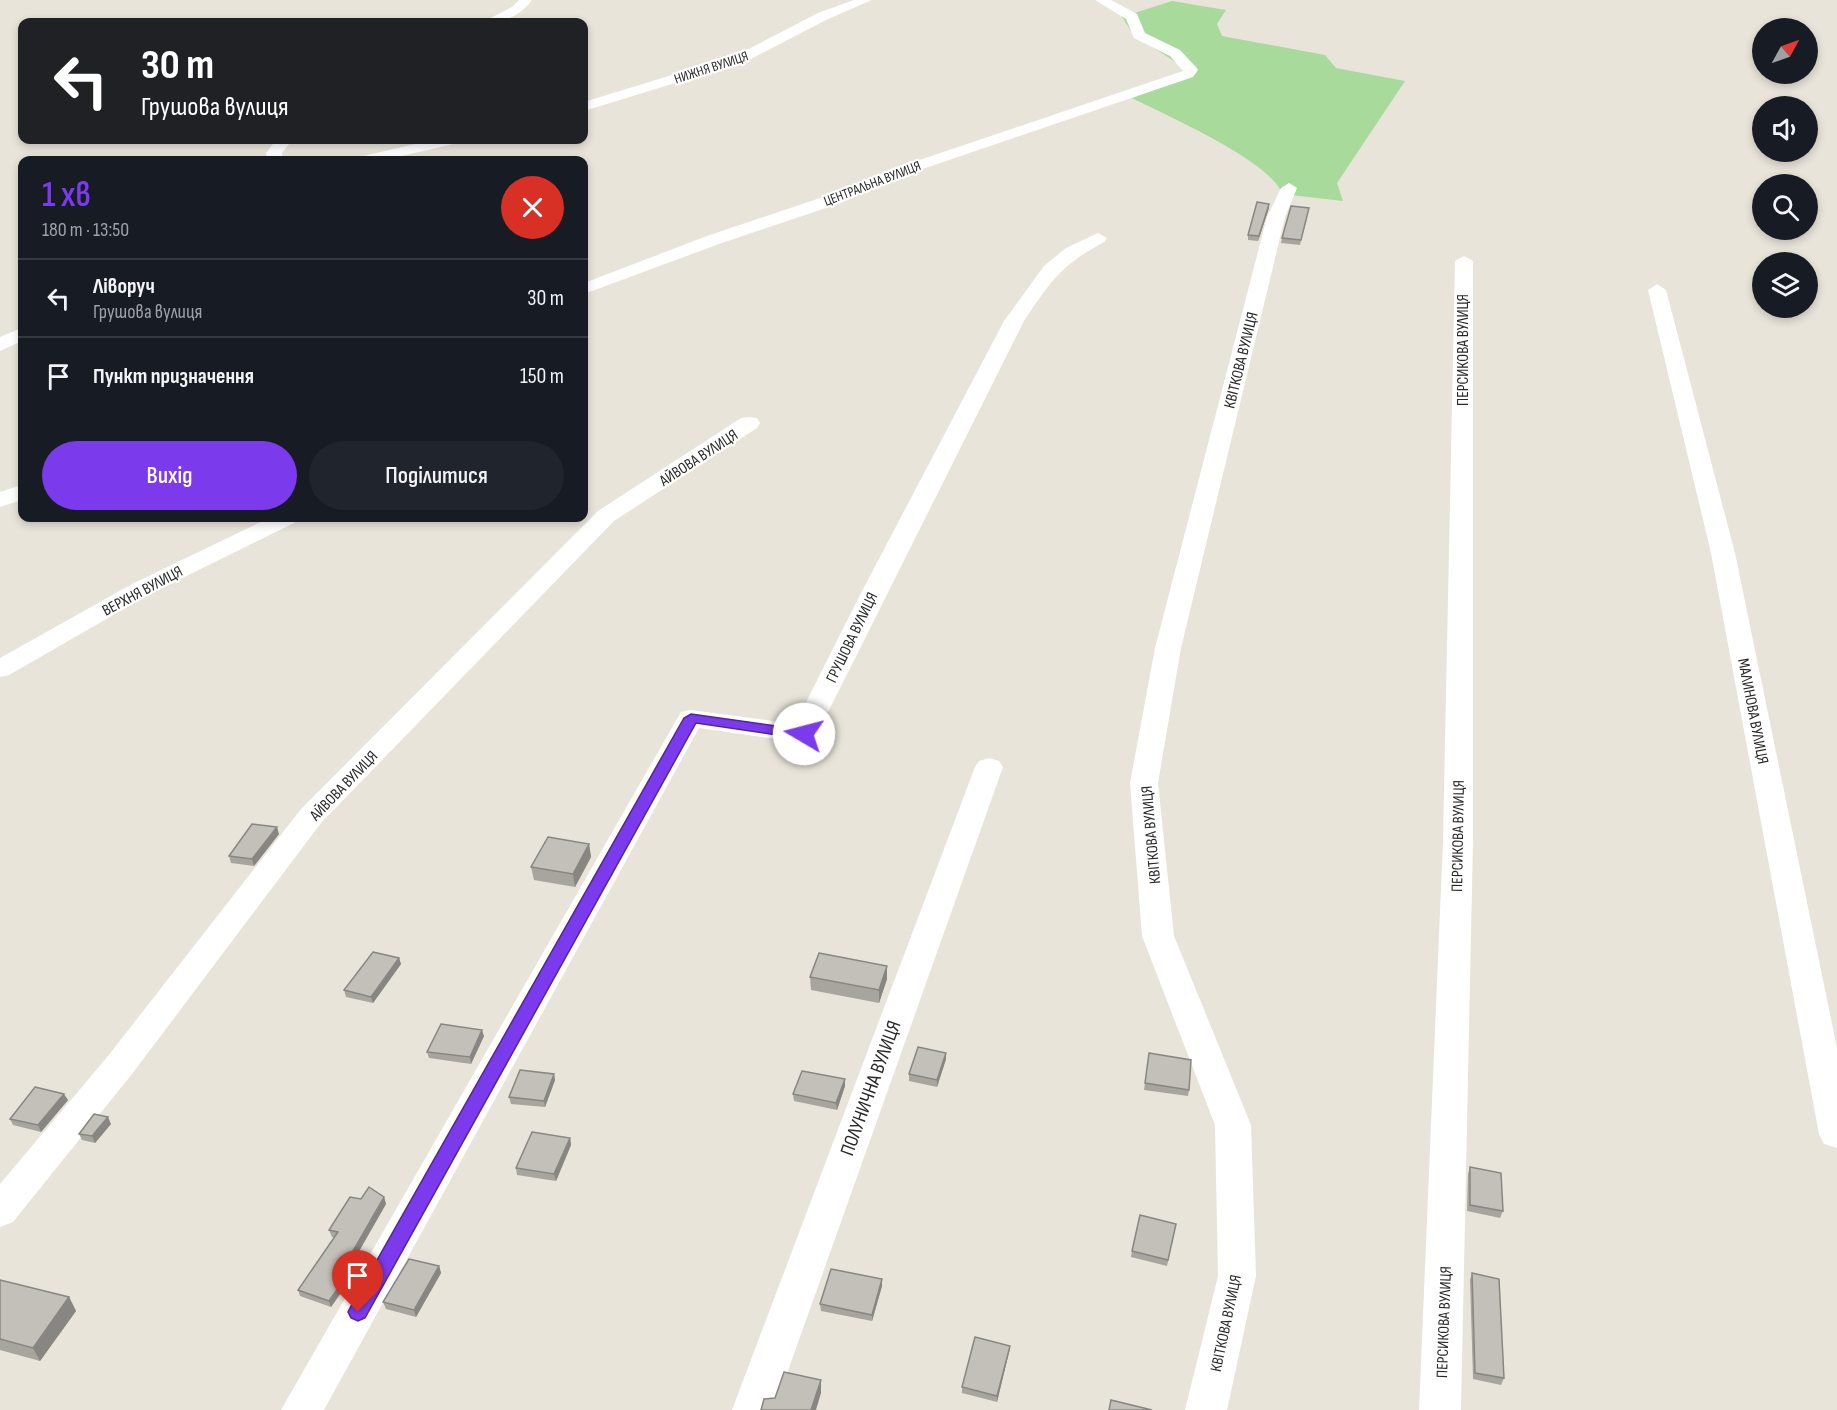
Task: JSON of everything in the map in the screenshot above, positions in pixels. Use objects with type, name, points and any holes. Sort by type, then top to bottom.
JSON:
[{"type":"street","points":[[499,18],[517,10],[526,0]]},
{"type":"street","name":"НИЖНЯ ВУЛИЦЯ","points":[[588,106],[742,58],[823,16],[866,0]]},
{"type":"street","name":"ЦЕНТРАЛЬНА ВУЛИЦЯ","points":[[588,287],[713,240],[832,200],[896,173],[1188,74],[1191,70],[1175,53],[1139,35],[1132,17],[1101,0]]},
{"type":"street","points":[[382,156],[434,144]]},
{"type":"street","name":"КВІТКОВА ВУЛИЦЯ","points":[[1206,1410],[1237,1275],[1233,1125],[1158,936],[1144,783],[1168,648],[1276,218],[1289,188]]},
{"type":"street","name":"ГРУШОВА ВУЛИЦЯ","points":[[302,1410],[691,718],[804,734],[872,595],[1014,321],[1050,270],[1072,252],[1098,238]]},
{"type":"street","name":"ПЕРСИКОВА ВУЛИЦЯ","points":[[1440,1410],[1458,840],[1464,261]]},
{"type":"street","name":"МАЛИНОВА ВУЛИЦЯ","points":[[1657,290],[1723,553],[1837,1134]]},
{"type":"street","points":[[0,345],[18,336]]},
{"type":"street","name":"АЙВОВА ВУЛИЦЯ","points":[[0,1211],[120,1065],[310,816],[606,516],[749,423]]},
{"type":"street","points":[[0,500],[18,493]]},
{"type":"street","name":"ВЕРХНЯ ВУЛИЦЯ","points":[[0,669],[141,589],[278,522]]},
{"type":"street","name":"ПОЛУНИЧНА ВУЛИЦЯ","points":[[753,1410],[989,767]]},
{"type":"green space","points":[[1172,1],[1226,10],[1217,24],[1222,36],[1325,55],[1336,68],[1405,81],[1337,183],[1343,201],[1282,194],[1274,181],[1239,154],[1192,127],[1132,98],[1186,78],[1180,65],[1133,34],[1122,17]]},
{"type":"building","points":[[1257,202],[1269,204],[1259,236],[1248,235]]},
{"type":"building","points":[[1291,206],[1309,208],[1301,240],[1282,238]]},
{"type":"building","points":[[252,824],[277,827],[252,859],[229,856]]},
{"type":"building","points":[[548,837],[589,844],[573,874],[531,867]]},
{"type":"building","points":[[373,952],[399,958],[371,997],[344,990]]},
{"type":"building","points":[[819,953],[887,966],[879,990],[810,977]]},
{"type":"building","points":[[441,1024],[482,1030],[470,1057],[427,1052]]},
{"type":"building","points":[[918,1047],[946,1053],[937,1080],[909,1074]]},
{"type":"building","points":[[1149,1053],[1191,1060],[1189,1090],[1145,1083]]},
{"type":"building","points":[[520,1070],[554,1074],[544,1101],[509,1097]]},
{"type":"building","points":[[802,1071],[845,1079],[836,1103],[793,1094]]},
{"type":"building","points":[[35,1087],[64,1094],[38,1125],[10,1119]]},
{"type":"building","points":[[94,1114],[108,1117],[92,1136],[79,1134]]},
{"type":"building","points":[[532,1132],[570,1138],[554,1174],[516,1168]]},
{"type":"building","points":[[1470,1167],[1501,1173],[1503,1211],[1470,1205]]},
{"type":"building","points":[[369,1187],[384,1197],[345,1265],[352,1268],[329,1301],[298,1290],[338,1232],[329,1230],[350,1197],[361,1199]]},
{"type":"building","points":[[1140,1215],[1176,1224],[1168,1260],[1132,1251]]},
{"type":"building","points":[[409,1259],[439,1266],[414,1310],[383,1302]]},
{"type":"building","points":[[831,1269],[882,1279],[872,1315],[820,1304]]},
{"type":"building","points":[[1472,1273],[1499,1279],[1504,1378],[1475,1373]]},
{"type":"building","points":[[0,1280],[69,1297],[33,1348],[0,1339]]},
{"type":"building","points":[[975,1337],[1010,1346],[997,1396],[962,1387]]},
{"type":"building","points":[[784,1372],[821,1380],[811,1410],[761,1410],[764,1399],[775,1398]]},
{"type":"building","points":[[1111,1400],[1152,1410],[1109,1410]]},
{"type":"route","points":[[358,1312],[691,718],[804,734]]}]
